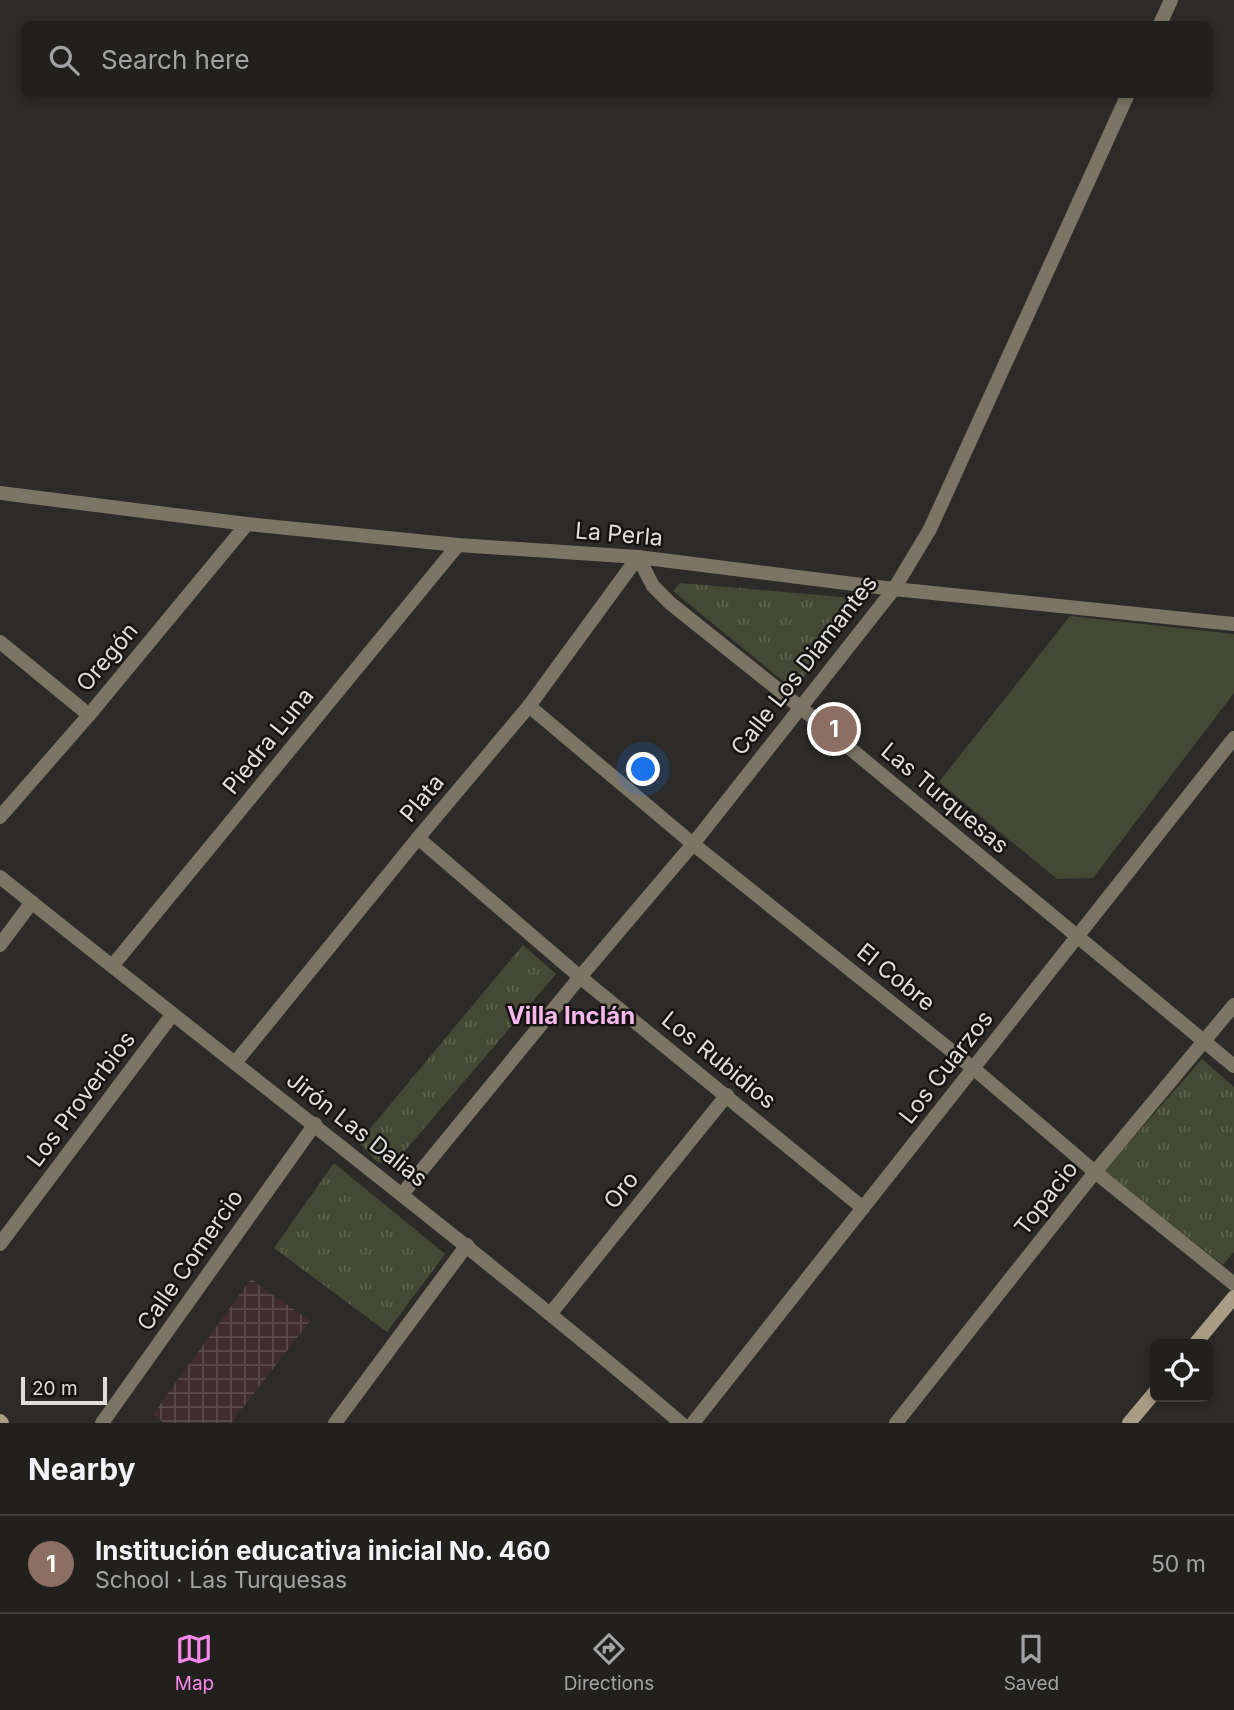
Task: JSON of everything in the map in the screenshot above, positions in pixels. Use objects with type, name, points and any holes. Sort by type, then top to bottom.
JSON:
[{"type":"street","points":[[1161,21],[1171,0]]},
{"type":"street","name":"Calle Los Diamantes","points":[[403,1193],[693,844],[894,589],[930,529],[1126,98]]},
{"type":"street","name":"La Perla","points":[[0,493],[247,524],[458,545],[638,557],[894,589],[1234,624]]},
{"type":"street","name":"Oregón","points":[[0,817],[89,715],[247,524]]},
{"type":"street","name":"Piedra Luna","points":[[113,965],[458,545]]},
{"type":"street","name":"Plata","points":[[235,1063],[529,706],[638,557]]},
{"type":"street","name":"Las Turquesas","points":[[638,557],[653,586],[670,603],[800,707],[1234,1066]]},
{"type":"street","points":[[0,642],[89,715]]},
{"type":"street","name":"El Cobre","points":[[529,706],[693,844],[973,1068],[1234,1284]]},
{"type":"street","name":"Los Cuarzos","points":[[693,1423],[1234,738]]},
{"type":"street","name":"Los Rubidios","points":[[418,838],[580,977],[863,1208]]},
{"type":"street","name":"Jirón Las Dalias","points":[[0,877],[172,1015],[403,1193],[681,1423]]},
{"type":"street","points":[[0,945],[32,902]]},
{"type":"street","name":"Topacio","points":[[896,1423],[1096,1172],[1234,1005]]},
{"type":"street","name":"Los Proverbios","points":[[0,1244],[172,1015]]},
{"type":"street","name":"Oro","points":[[551,1313],[727,1095]]},
{"type":"street","name":"Calle Comercio","points":[[102,1423],[315,1124]]},
{"type":"street","points":[[335,1423],[467,1245]]},
{"type":"street","points":[[1199,1339],[1234,1297]]},
{"type":"street","points":[[1129,1423],[1150,1398]]},
{"type":"shaded area","points":[[251,1279],[310,1321],[231,1423],[164,1423],[153,1414]]},
{"type":"green space","points":[[680,583],[853,598],[850,614],[794,690],[673,591]]},
{"type":"green space","points":[[1070,616],[1234,634],[1234,693],[1093,878],[1057,879],[939,782]]},
{"type":"green space","points":[[523,945],[556,974],[398,1159],[387,1163],[377,1162],[359,1142]]},
{"type":"green space","points":[[1202,1059],[1234,1087],[1234,1252],[1223,1265],[1104,1171]]},
{"type":"green space","points":[[334,1163],[445,1254],[387,1332],[274,1248]]},
{"type":"place","name":"Institución educativa inicial No. 460","points":[[834,729]]},
{"type":"district","name":"Villa Inclán","points":[[571,1016]]}]
